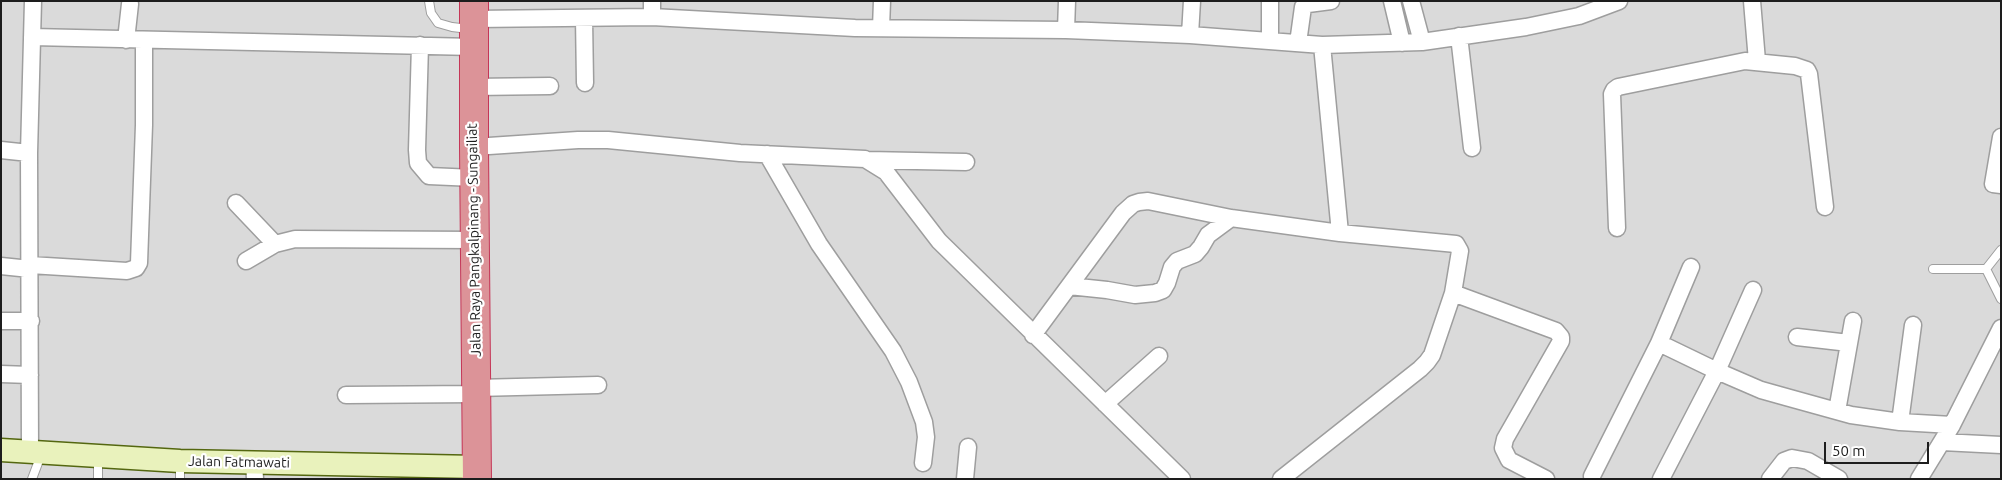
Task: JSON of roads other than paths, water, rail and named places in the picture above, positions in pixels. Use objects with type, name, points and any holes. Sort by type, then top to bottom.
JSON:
[{"type":"highway","name":"Jalan Raya Pangkalpinang - Sungailiat","points":[[474,24],[476,473]]},
{"type":"street","points":[[33,1],[30,153],[30,375],[36,452]]},
{"type":"street","points":[[881,28],[882,1]]},
{"type":"street","points":[[1066,30],[1067,1]]},
{"type":"street","points":[[1190,34],[1192,1]]},
{"type":"street","points":[[1270,1],[1270,42]]},
{"type":"street","points":[[1298,43],[1303,7],[1308,4],[1330,1]]},
{"type":"street","points":[[1392,1],[1402,43]]},
{"type":"street","points":[[1411,1],[1422,42]]},
{"type":"street","points":[[32,37],[420,45],[474,24],[584,18],[652,9],[855,28],[1066,30],[1190,34],[1322,45],[1422,42],[1526,27],[1570,18],[1619,1]]},
{"type":"street","points":[[1752,1],[1757,61]]},
{"type":"street","points":[[126,40],[130,4]]},
{"type":"street","points":[[584,18],[585,83]]},
{"type":"street","points":[[1459,36],[1472,148]]},
{"type":"street","points":[[1,266],[127,271],[136,268],[139,263],[144,125],[144,40]]},
{"type":"street","points":[[420,45],[416,150],[418,164],[429,176],[474,178]]},
{"type":"street","points":[[1322,45],[1340,233]]},
{"type":"street","points":[[1617,228],[1612,94],[1614,90],[1618,86],[1732,63],[1757,61],[1801,67],[1809,74],[1825,207]]},
{"type":"street","points":[[473,86],[550,86]]},
{"type":"street","points":[[2001,137],[1993,184],[2001,185]]},
{"type":"street","points":[[474,147],[578,140],[608,140],[767,154],[864,160],[966,162]]},
{"type":"street","points":[[1,150],[30,153]]},
{"type":"street","points":[[767,154],[824,252],[892,351],[909,382],[924,422],[926,437],[923,463]]},
{"type":"street","points":[[864,160],[886,172],[939,241],[1032,335],[1182,479]]},
{"type":"street","points":[[1032,335],[1123,213],[1133,204],[1148,201],[1231,218],[1340,233],[1456,244],[1460,251],[1453,293],[1432,355],[1420,370],[1284,478]]},
{"type":"street","points":[[236,203],[275,244]]},
{"type":"street","points":[[1069,286],[1135,295],[1155,293],[1163,290],[1172,267],[1177,261],[1195,254],[1208,235],[1231,218]]},
{"type":"street","points":[[246,261],[275,244],[296,239],[474,240]]},
{"type":"street","points":[[1592,476],[1659,344],[1691,267]]},
{"type":"street","points":[[1661,479],[1717,371],[1753,290]]},
{"type":"street","points":[[1453,293],[1556,331],[1561,337],[1561,341],[1505,439],[1502,448],[1509,460],[1546,479]]},
{"type":"street","points":[[1,322],[31,321]]},
{"type":"street","points":[[1837,411],[1853,321]]},
{"type":"street","points":[[1900,422],[1913,325]]},
{"type":"street","points":[[1919,479],[1952,425],[2001,328]]},
{"type":"street","points":[[1797,337],[1849,344]]},
{"type":"street","points":[[1659,344],[1761,390],[1851,414],[1900,422],[1952,425]]},
{"type":"street","points":[[1105,404],[1159,356]]},
{"type":"street","points":[[1,374],[30,375]]},
{"type":"street","points":[[346,395],[598,385]]},
{"type":"street","points":[[1942,442],[2001,445]]},
{"type":"street","points":[[965,479],[968,447]]},
{"type":"street","name":"Jalan Fatmawati","points":[[1,450],[98,456],[180,470],[476,473]]},
{"type":"street","points":[[1770,479],[1784,460],[1792,458],[1808,461],[1839,479]]},
{"type":"lane","points":[[429,1],[431,13],[438,23],[452,27],[474,24]]},
{"type":"lane","points":[[1986,269],[2001,250]]},
{"type":"lane","points":[[1934,269],[1986,269]]},
{"type":"lane","points":[[1986,269],[2001,299]]},
{"type":"lane","points":[[32,479],[36,452]]},
{"type":"lane","points":[[98,456],[98,479]]}]
